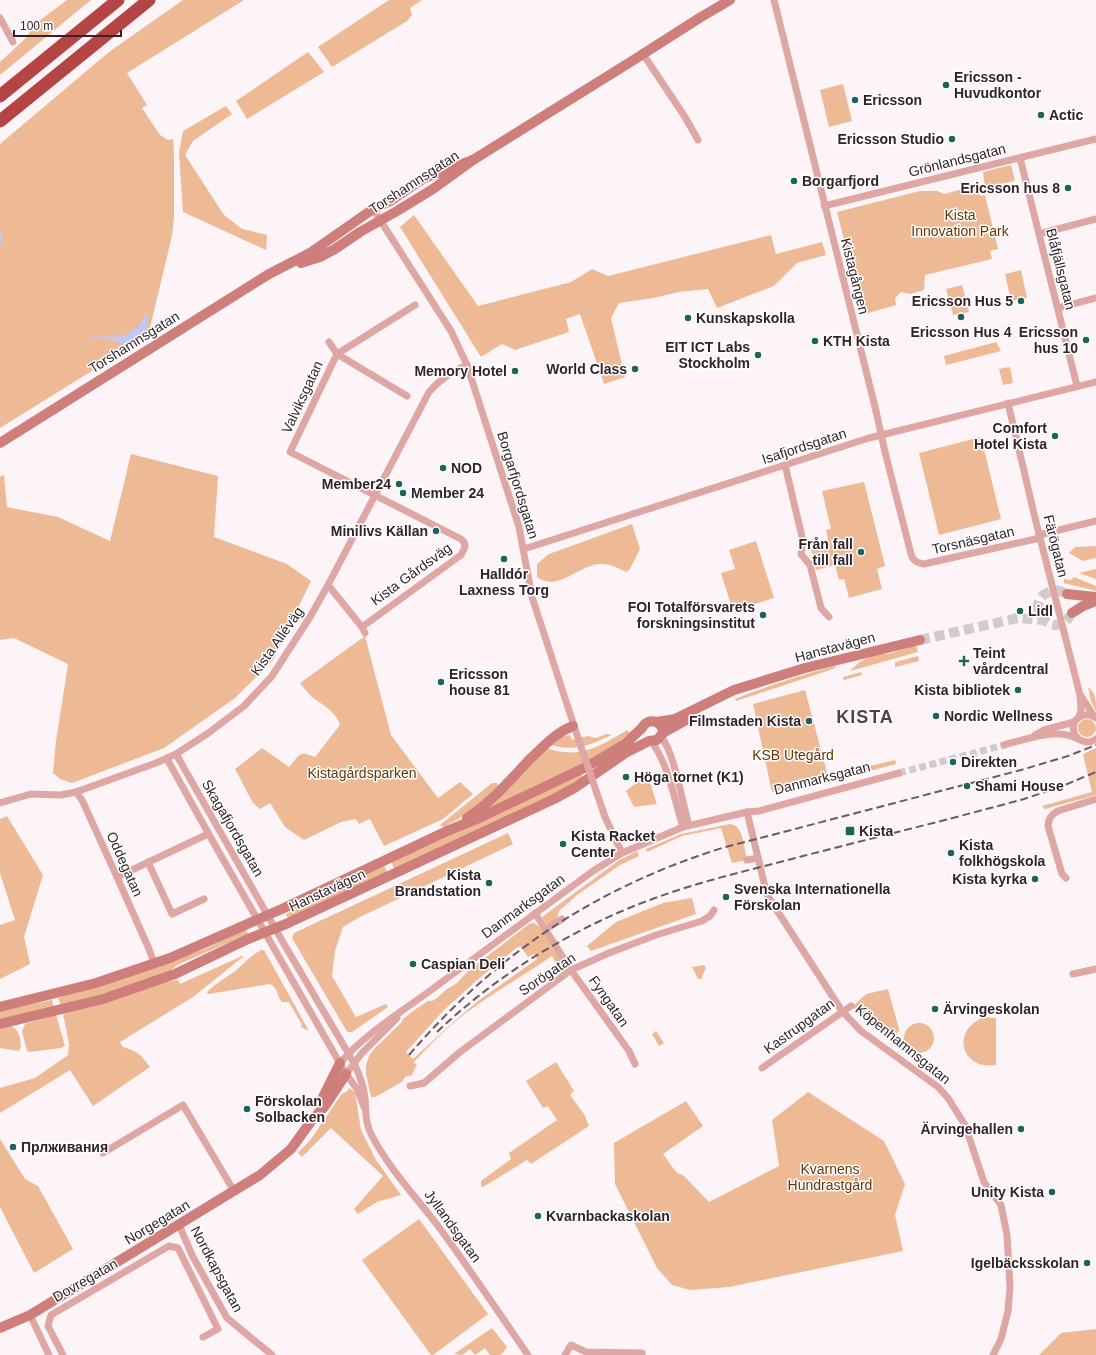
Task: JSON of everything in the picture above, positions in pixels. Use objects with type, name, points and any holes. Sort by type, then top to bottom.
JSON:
[{"type":"highway","points":[[0,96],[118,0]]},
{"type":"highway","points":[[0,121],[149,0]]},
{"type":"main road","name":"Torshamnsgatan","points":[[285,267],[290,267],[320,257],[380,221],[432,189],[473,160],[730,0]]},
{"type":"main road","name":"Torshamnsgatan","points":[[0,444],[269,274],[310,253],[373,209],[390,201],[424,178],[473,160]]},
{"type":"main road","points":[[1096,597],[1065,593],[1072,601],[1073,607],[1071,614],[1083,606],[1096,601]]},
{"type":"main road","name":"Hanstavägen","points":[[0,1007],[96,983],[154,963],[257,920],[447,830],[479,818],[584,768],[626,743],[650,721],[657,722],[675,719],[734,690],[758,684],[806,668],[920,640]]},
{"type":"main road","name":"Hanstavägen","points":[[0,1024],[103,999],[175,974],[554,799],[576,787],[627,752],[650,741],[657,740],[662,734],[699,713],[749,690],[758,684]]},
{"type":"main road","points":[[657,722],[662,727],[662,734]]},
{"type":"main road","points":[[447,830],[476,812],[552,737],[573,726]]},
{"type":"main road","points":[[642,728],[644,736],[650,741]]},
{"type":"main road","points":[[386,860],[392,874]]},
{"type":"main road","name":"Norgegatan","points":[[312,1120],[340,1063]]},
{"type":"main road","name":"Norgegatan","points":[[0,1328],[30,1314],[260,1175],[281,1159],[298,1140],[312,1120],[325,1106],[346,1074]]},
{"type":"street","name":"Kistagången","points":[[774,0],[912,558]]},
{"type":"street","points":[[0,18],[13,42]]},
{"type":"street","points":[[643,54],[685,117],[698,140]]},
{"type":"street","name":"Grönlandsgatan","points":[[824,206],[1096,139]]},
{"type":"street","name":"Blåfjällsgatan","points":[[1020,158],[1076,386]]},
{"type":"street","name":"Borgarfjordsgatan","points":[[373,209],[451,332],[467,365],[519,527],[532,597],[573,726],[605,817],[622,853]]},
{"type":"street","points":[[1039,234],[1096,220]]},
{"type":"street","points":[[1058,308],[1096,298]]},
{"type":"street","points":[[337,354],[415,305]]},
{"type":"street","points":[[329,342],[337,354],[407,396]]},
{"type":"street","name":"Valviksgatan","points":[[337,354],[290,452],[374,496]]},
{"type":"street","name":"Kista Alléväg","points":[[0,803],[31,794],[61,795],[76,792],[167,759],[207,734],[244,706],[272,676],[310,617],[429,392],[445,376],[467,365]]},
{"type":"street","name":"Isafjordsgatan","points":[[524,549],[868,438],[1096,382]]},
{"type":"street","name":"Färögatan","points":[[1008,403],[1080,695],[1080,710],[1076,720]]},
{"type":"street","points":[[785,465],[803,541],[801,554],[810,565],[821,608],[829,617]]},
{"type":"street","name":"Kista Gårdsväg","points":[[328,585],[363,630],[461,555],[465,547],[464,542],[461,539],[374,496]]},
{"type":"street","name":"Torsnäsgatan","points":[[912,558],[918,564],[924,564],[1040,536],[1096,520]]},
{"type":"street","name":"Färögatan","points":[[1080,695],[1095,717]]},
{"type":"street","points":[[1029,738],[1044,730],[1076,720],[1086,714],[1095,717]]},
{"type":"street","points":[[1076,720],[1072,729],[1076,738]]},
{"type":"street","points":[[662,734],[674,768],[686,826]]},
{"type":"street","points":[[1004,745],[1029,738],[1059,734],[1076,738],[1086,743],[1096,740]]},
{"type":"street","points":[[650,741],[658,750],[664,763],[686,826]]},
{"type":"street","name":"Skagafjordsgatan","points":[[176,754],[268,915]]},
{"type":"street","name":"Skagafjordsgatan","points":[[167,759],[257,920]]},
{"type":"street","name":"Danmarksgatan","points":[[348,1053],[380,1025],[412,1004],[593,871],[622,853],[686,826],[747,812],[759,811],[899,773]]},
{"type":"street","name":"Oddegatan","points":[[76,792],[82,800],[149,948],[154,963]]},
{"type":"street","points":[[1066,878],[1062,874],[1048,826],[1049,819],[1058,811],[1096,799]]},
{"type":"street","name":"Köpenhamnsgatan","points":[[747,812],[767,895],[842,1012],[861,1031],[938,1087],[948,1098],[965,1125],[984,1182],[1001,1206],[1007,1235],[1010,1287],[1009,1305],[1006,1324],[993,1355]]},
{"type":"street","points":[[117,877],[208,834]]},
{"type":"street","points":[[747,860],[758,858]]},
{"type":"street","points":[[148,862],[172,914],[204,899]]},
{"type":"street","name":"Sorögatan","points":[[410,1086],[424,1083],[460,1052],[571,970],[609,952],[656,935],[702,921],[710,916],[714,910]]},
{"type":"street","name":"Fyngatan","points":[[535,913],[571,970],[629,1051],[635,1064]]},
{"type":"street","points":[[268,915],[354,1063]]},
{"type":"street","points":[[546,929],[562,919]]},
{"type":"street","points":[[257,920],[346,1074]]},
{"type":"street","points":[[1073,974],[1096,969]]},
{"type":"street","name":"Danmarksgatan","points":[[354,1063],[362,1053],[412,1004]]},
{"type":"street","name":"Kastrupgatan","points":[[762,1068],[851,1006]]},
{"type":"street","name":"Norgegatan","points":[[340,1063],[348,1053]]},
{"type":"street","name":"Norgegatan","points":[[346,1074],[354,1063]]},
{"type":"street","name":"Jyllandsgatan","points":[[354,1063],[362,1083],[365,1098],[364,1109]]},
{"type":"street","name":"Jyllandsgatan","points":[[346,1074],[357,1089],[370,1132],[379,1150],[441,1230],[528,1355]]},
{"type":"street","points":[[103,1153],[183,1105],[234,1191]]},
{"type":"street","name":"Nordkapsgatan","points":[[179,1225],[193,1257],[227,1318],[272,1355]]},
{"type":"street","name":"Dovregatan","points":[[63,1355],[48,1326],[51,1315],[169,1246],[178,1248],[218,1329],[203,1337]]},
{"type":"street","points":[[186,1262],[193,1257]]},
{"type":"street","points":[[30,1314],[50,1355]]},
{"type":"street","points":[[565,1355],[572,1345],[586,1352],[642,1353],[642,1355]]},
{"type":"green space","points":[[67,0],[91,0],[0,75],[0,62],[26,38],[35,24]]},
{"type":"green space","points":[[183,0],[244,0],[127,73],[147,105],[142,108],[160,135],[168,140],[173,139],[174,218],[172,236],[148,336],[0,428],[0,144],[109,52]]},
{"type":"green space","points":[[389,0],[422,0],[410,8],[412,15],[407,21],[332,67],[318,47]]},
{"type":"green space","points":[[308,52],[324,72],[247,119],[236,101]]},
{"type":"green space","points":[[843,84],[852,121],[829,127],[820,90]]},
{"type":"green space","points":[[226,106],[232,114],[193,141],[185,155],[224,215],[242,229],[267,235],[266,250],[183,212],[179,153],[183,131]]},
{"type":"green space","points":[[1011,165],[1015,181],[985,187],[983,172]]},
{"type":"green space","name":"Kista Innovation Park","points":[[978,185],[980,196],[985,195],[998,249],[990,251],[992,259],[925,275],[924,290],[911,294],[901,292],[895,298],[896,305],[865,314],[853,275],[837,212],[920,191],[937,191],[944,194]]},
{"type":"green space","points":[[414,215],[478,306],[571,282],[592,269],[608,276],[771,235],[776,254],[822,242],[826,255],[797,263],[774,286],[717,308],[708,289],[679,292],[653,298],[619,303],[611,318],[625,377],[604,384],[580,314],[566,319],[569,332],[515,350],[502,344],[481,357],[400,227]]},
{"type":"green space","points":[[1021,270],[1027,298],[1011,301],[1005,274]]},
{"type":"green space","points":[[962,285],[969,312],[953,315],[946,289]]},
{"type":"green space","points":[[996,342],[1001,351],[946,365],[944,356]]},
{"type":"green space","points":[[1010,367],[1013,383],[1003,385],[999,369]]},
{"type":"green space","points":[[981,437],[1001,519],[939,535],[919,453]]},
{"type":"green space","points":[[131,454],[218,476],[214,537],[287,564],[311,581],[273,660],[235,698],[164,748],[72,783],[60,779],[53,773],[56,741],[68,664],[14,638],[0,640],[0,477],[4,475],[7,507],[58,517],[110,541]]},
{"type":"green space","points":[[864,482],[885,566],[877,569],[882,589],[849,598],[844,579],[839,580],[835,565],[816,570],[811,549],[829,545],[826,530],[831,529],[822,491]]},
{"type":"green space","points":[[632,524],[640,549],[630,569],[626,572],[611,565],[602,564],[594,565],[561,580],[553,582],[545,581],[537,577],[537,564],[549,554]]},
{"type":"green space","points":[[756,541],[774,598],[733,611],[721,573],[735,569],[729,550]]},
{"type":"green space","points":[[1096,546],[1096,558],[1083,561],[1069,553],[1075,547]]},
{"type":"green space","points":[[1096,569],[1096,579],[1079,573]]},
{"type":"green space","points":[[1074,577],[1096,586],[1096,591],[1064,583],[1064,579],[1071,580]]},
{"type":"green space","name":"Kistagårdsparken","points":[[365,636],[391,735],[438,798],[460,782],[473,794],[443,819],[384,846],[370,819],[359,824],[356,819],[341,822],[304,840],[285,827],[270,803],[260,809],[253,803],[235,769],[262,748],[289,767],[302,754],[315,757],[340,725],[335,715],[311,696],[300,683]]},
{"type":"green space","points":[[916,645],[918,652],[850,671],[862,661],[877,654],[888,654]]},
{"type":"green space","points":[[918,656],[919,661],[895,667],[895,662]]},
{"type":"green space","points":[[835,666],[836,667],[833,669],[736,701],[735,699],[785,681]]},
{"type":"green space","points":[[861,672],[862,675],[843,679],[843,677]]},
{"type":"green space","points":[[1088,687],[1093,692],[1095,697],[1096,711],[1091,701]]},
{"type":"green space","name":"KSB Utegård","points":[[805,690],[828,776],[895,760],[896,764],[840,779],[824,780],[772,792],[753,704]]},
{"type":"green space","points":[[1083,719],[1091,719],[1096,724],[1094,735],[1091,737],[1083,737],[1078,732],[1078,724]]},
{"type":"green space","points":[[627,730],[630,733],[601,755],[483,811],[547,748],[563,752],[590,749]]},
{"type":"green space","points":[[606,734],[612,735],[597,742],[575,748],[551,745],[562,737],[570,735],[572,740],[588,736],[596,738]]},
{"type":"green space","points":[[1096,748],[1096,795],[1045,809],[1042,806],[1092,792],[1083,754]]},
{"type":"green space","points":[[581,773],[583,778],[561,791],[394,869],[391,861]]},
{"type":"green space","points":[[647,774],[657,804],[634,807],[626,791]]},
{"type":"green space","points":[[492,783],[497,783],[498,786],[474,810],[444,827],[440,825]]},
{"type":"green space","points":[[7,816],[43,875],[24,937],[30,964],[0,979],[0,925],[15,920],[0,873],[0,819]]},
{"type":"green space","points":[[730,824],[735,825],[741,833],[747,860],[732,863],[721,828],[682,836],[647,852],[646,849],[681,834]]},
{"type":"green space","points":[[508,833],[513,844],[358,918],[343,927],[335,951],[332,976],[356,1017],[386,1004],[388,1007],[352,1032],[348,1032],[292,938],[294,933]]},
{"type":"green space","points":[[637,851],[639,856],[620,865],[577,895],[559,911],[557,919],[547,925],[542,917],[618,861]]},
{"type":"green space","points":[[384,865],[387,872],[288,919],[286,914],[356,881],[363,874]]},
{"type":"green space","points":[[692,898],[696,914],[591,951],[587,946],[616,922],[663,903]]},
{"type":"green space","points":[[534,923],[540,927],[565,966],[565,971],[562,974],[552,956],[502,988],[457,1020],[442,1034],[414,1062],[417,1065],[412,1075],[405,1077],[402,1082],[375,1097],[371,1097],[366,1074],[366,1065],[369,1056],[375,1048],[402,1022],[402,1020],[413,1011],[428,1001],[432,1001],[437,998],[457,983],[468,971],[529,924]],"holes":[[[520,946],[528,957],[534,954],[537,959],[478,1001],[413,1059],[406,1052],[443,1011],[515,949]]]},
{"type":"green space","points":[[246,929],[248,934],[177,965],[169,972],[116,990],[61,1006],[58,998],[167,963],[207,948]]},
{"type":"green space","points":[[261,950],[264,950],[309,1031],[301,1027],[302,1025],[289,1002],[282,1002],[275,988],[270,984],[208,994],[207,992],[213,986],[234,972],[250,957]]},
{"type":"green space","points":[[244,956],[193,997],[120,1042],[123,1047],[133,1050],[139,1054],[150,1067],[93,1106],[70,1070],[0,1113],[0,1088],[35,1078],[68,1055],[69,1044],[63,1014],[125,996],[166,982],[178,980],[180,984]]},
{"type":"green space","points":[[704,965],[706,968],[701,979],[698,979],[692,967]]},
{"type":"green space","points":[[888,989],[899,1029],[899,1031],[891,1036],[876,1029],[865,1020],[853,1006],[866,994]]},
{"type":"green space","points":[[52,1000],[54,1008],[0,1020],[0,1011]]},
{"type":"green space","points":[[56,1015],[65,1046],[61,1048],[27,1051],[22,1031],[25,1024]]},
{"type":"green space","points":[[985,1017],[996,1018],[996,1065],[984,1065],[975,1062],[968,1056],[964,1048],[964,1039],[967,1031],[974,1023]]},
{"type":"green space","points":[[919,1023],[930,1027],[934,1038],[930,1049],[919,1053],[908,1049],[904,1038],[908,1027]]},
{"type":"green space","points":[[11,1026],[16,1030],[20,1037],[21,1046],[19,1051],[0,1048],[0,1028]]},
{"type":"green space","points":[[656,1031],[664,1043],[659,1046],[652,1034]]},
{"type":"green space","points":[[556,1062],[574,1091],[570,1095],[584,1114],[589,1126],[531,1164],[527,1160],[483,1187],[481,1186],[481,1181],[511,1159],[509,1153],[557,1120],[548,1106],[543,1108],[526,1081]]},
{"type":"green space","points":[[349,1088],[355,1092],[361,1130],[376,1160],[401,1195],[377,1202],[358,1214],[354,1209],[383,1176],[331,1128],[302,1157],[298,1153],[311,1139],[341,1095]]},
{"type":"green space","name":"Kvarnens Hundrastgård","points":[[808,1092],[884,1141],[905,1184],[895,1215],[903,1251],[729,1287],[690,1290],[672,1285],[657,1268],[615,1184],[614,1143],[686,1101],[703,1126],[663,1154],[676,1172],[684,1176],[709,1202],[779,1166],[772,1120]]},
{"type":"green space","points":[[0,1139],[25,1179],[38,1186],[73,1249],[34,1273],[0,1207]]},
{"type":"green space","points":[[419,1219],[488,1314],[433,1355],[431,1355],[362,1260]]},
{"type":"green space","points":[[492,1328],[507,1347],[501,1355],[490,1355],[485,1348],[475,1355],[470,1349],[462,1355],[454,1354]]},
{"type":"green space","points":[[1096,1329],[1096,1355],[1039,1355],[1061,1333]]},
{"type":"water","points":[[146,313],[148,322],[146,332],[127,344],[122,344],[110,339],[110,337],[123,336],[138,327]]},
{"type":"waterway","points":[[0,245],[1,232]]},
{"type":"waterway","points":[[92,337],[109,338]]},
{"type":"tunnel","points":[[1064,593],[1053,590],[1041,597],[1038,604],[1039,611],[1042,618],[1048,623],[1055,625],[1063,623],[1070,616]]},
{"type":"tunnel","points":[[920,640],[1018,618],[1043,620]]},
{"type":"tunnel","points":[[899,773],[1004,745]]},
{"type":"railway","points":[[409,1055],[442,1019],[477,986],[513,956],[550,929],[590,904],[632,883],[676,864],[722,848],[1021,770],[1068,756],[1096,745]]},
{"type":"railway","points":[[437,1032],[486,990],[540,953],[598,922],[658,897],[712,880],[1024,799],[1060,787],[1096,772]]},
{"type":"place","name":"Ericsson - Huvudkontor","points":[[946,85]]},
{"type":"place","name":"Ericsson","points":[[855,100]]},
{"type":"place","name":"Actic","points":[[1041,115]]},
{"type":"place","name":"Ericsson Studio","points":[[952,139]]},
{"type":"place","name":"Borgarfjord","points":[[794,181]]},
{"type":"place","name":"Ericsson hus 8","points":[[1068,188]]},
{"type":"place","name":"Ericsson Hus 5","points":[[1021,301]]},
{"type":"place","name":"Ericsson Hus 4","points":[[961,317]]},
{"type":"place","name":"Kunskapskolla","points":[[688,318]]},
{"type":"place","name":"Ericsson hus 10","points":[[1086,340]]},
{"type":"place","name":"KTH Kista","points":[[815,341]]},
{"type":"place","name":"EIT ICT Labs Stockholm","points":[[758,355]]},
{"type":"place","name":"World Class","points":[[635,369]]},
{"type":"place","name":"Memory Hotel","points":[[515,371]]},
{"type":"place","name":"Comfort Hotel Kista","points":[[1055,436]]},
{"type":"place","name":"NOD","points":[[443,468]]},
{"type":"place","name":"Member24","points":[[399,484]]},
{"type":"place","name":"Member 24","points":[[403,493]]},
{"type":"place","name":"Minilivs Källan","points":[[436,531]]},
{"type":"place","name":"Från fall till fall","points":[[861,552]]},
{"type":"place","name":"Halldór Laxness Torg","points":[[504,559]]},
{"type":"place","name":"Lidl","points":[[1020,611]]},
{"type":"place","name":"FOI Totalförsvarets forskningsinstitut","points":[[763,615]]},
{"type":"place","name":"Teint vårdcentral","points":[[964,661]]},
{"type":"place","name":"Ericsson house 81","points":[[441,682]]},
{"type":"place","name":"Kista bibliotek","points":[[1018,690]]},
{"type":"place","name":"Nordic Wellness","points":[[936,716]]},
{"type":"place","name":"Filmstaden Kista","points":[[809,721]]},
{"type":"place","name":"Direkten","points":[[953,762]]},
{"type":"place","name":"Höga tornet (K1)","points":[[626,777]]},
{"type":"place","name":"Shami House","points":[[967,786]]},
{"type":"place","name":"Kista","points":[[850,831]]},
{"type":"place","name":"Kista Racket Center","points":[[563,844]]},
{"type":"place","name":"Kista folkhögskola","points":[[951,853]]},
{"type":"place","name":"Kista kyrka","points":[[1035,879]]},
{"type":"place","name":"Kista Brandstation","points":[[489,883]]},
{"type":"place","name":"Svenska Internationella Förskolan","points":[[726,897]]},
{"type":"place","name":"Caspian Deli","points":[[413,964]]},
{"type":"place","name":"Ärvingeskolan","points":[[935,1009]]},
{"type":"place","name":"Förskolan Solbacken","points":[[247,1109]]},
{"type":"place","name":"Ärvingehallen","points":[[1021,1129]]},
{"type":"place","name":"Прлживания","points":[[13,1147]]},
{"type":"place","name":"Unity Kista","points":[[1052,1192]]},
{"type":"place","name":"Kvarnbackaskolan","points":[[538,1216]]},
{"type":"place","name":"Igelbäcksskolan","points":[[1087,1263]]},
{"type":"district","name":"KISTA","points":[[865,717]]}]
